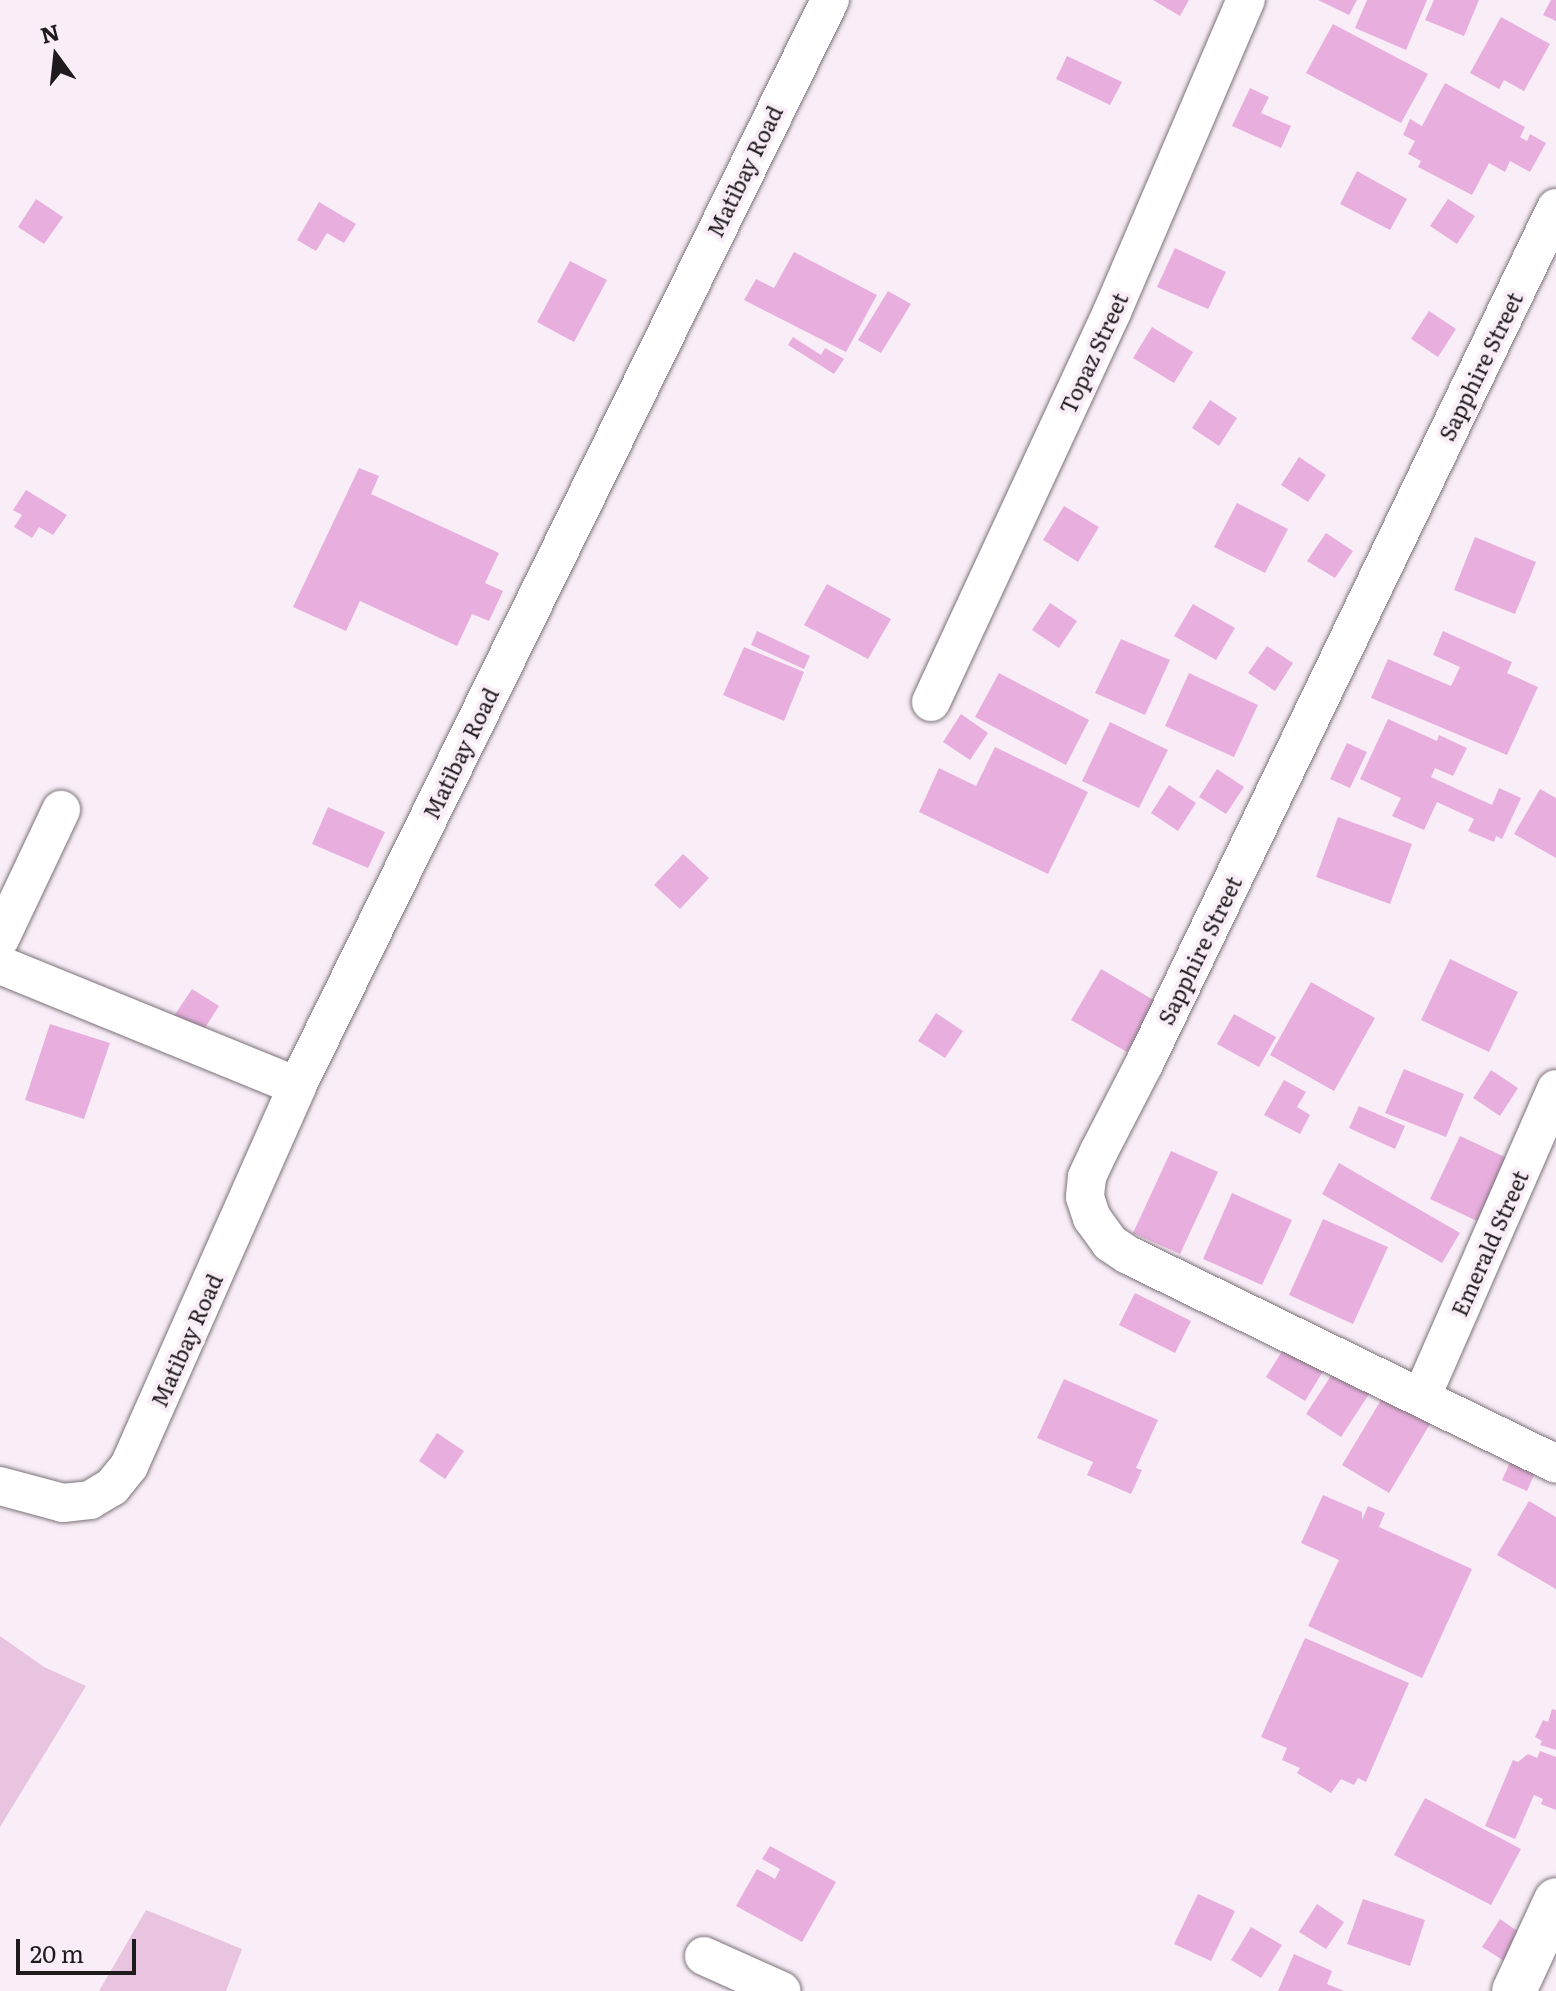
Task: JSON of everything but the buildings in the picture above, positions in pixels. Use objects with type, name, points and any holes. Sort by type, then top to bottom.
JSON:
[{"type":"street","name":"Matibay Road","points":[[0,1486],[63,1503],[90,1500],[112,1487],[129,1466],[297,1086],[830,0]]},
{"type":"street","name":"Topaz Street","points":[[931,702],[1112,312],[1246,0]]},
{"type":"street","name":"Sapphire Street","points":[[1556,208],[1087,1177],[1085,1197],[1092,1218],[1110,1243],[1128,1255],[1556,1464]]},
{"type":"street","points":[[0,939],[61,810]]},
{"type":"street","points":[[0,965],[297,1086]]},
{"type":"street","name":"Emerald Street","points":[[1422,1396],[1556,1089]]},
{"type":"street","points":[[1514,1991],[1556,1900]]},
{"type":"street","points":[[704,1956],[782,1991]]},
{"type":"shaded area","points":[[0,1636],[44,1667],[86,1686],[0,1827]]},
{"type":"shaded area","points":[[146,1910],[242,1949],[226,1991],[99,1991]]}]
